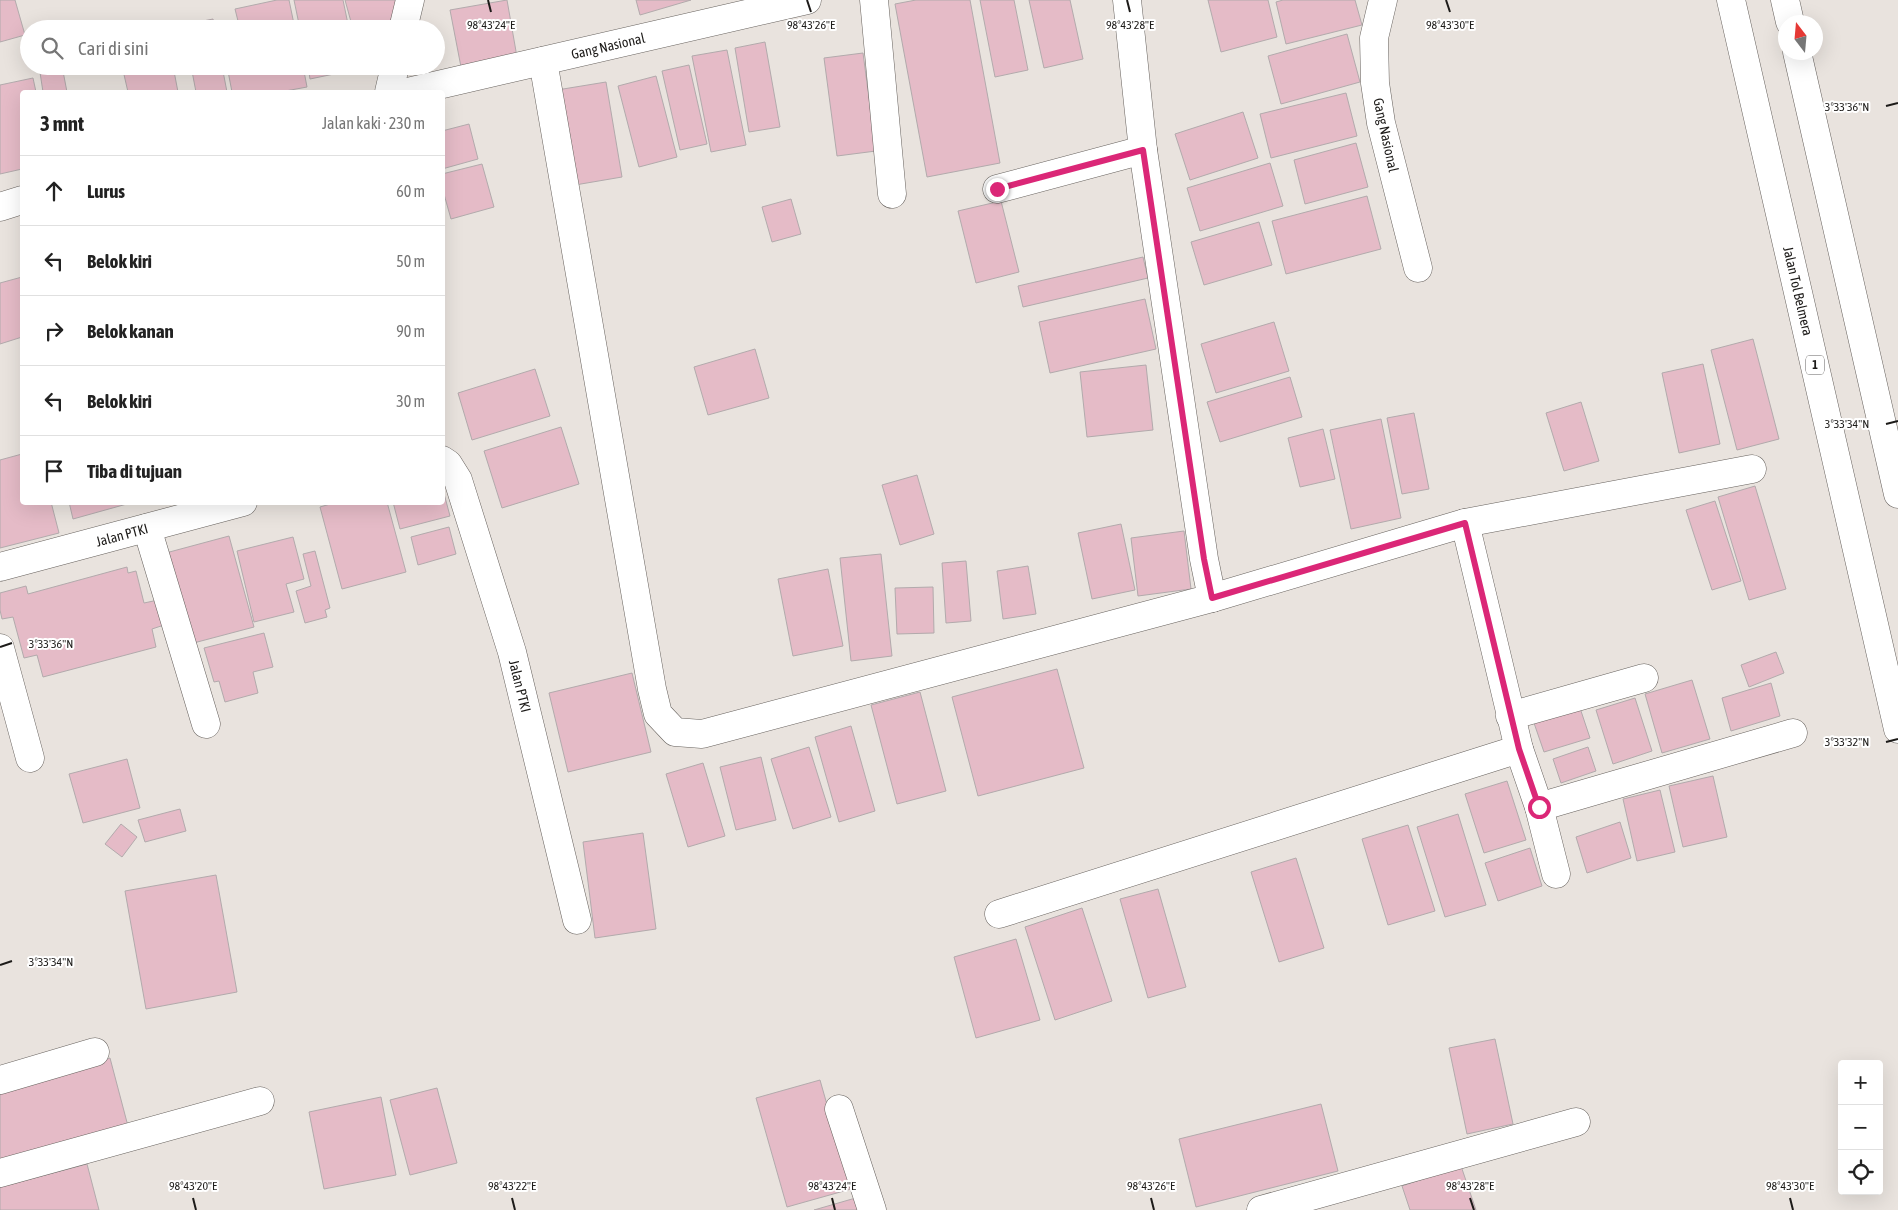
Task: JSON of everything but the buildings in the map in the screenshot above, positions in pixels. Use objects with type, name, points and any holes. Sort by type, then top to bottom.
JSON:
[{"type":"main road","points":[[405,20],[410,0]]},
{"type":"main road","points":[[874,0],[892,194]]},
{"type":"main road","points":[[1127,0],[1143,150],[1202,549],[1212,598]]},
{"type":"main road","name":"Gang Nasional","points":[[1383,0],[1374,38],[1375,83],[1381,123],[1418,268]]},
{"type":"main road","name":"Jalan Tol Belmera","points":[[1731,0],[1898,729]]},
{"type":"main road","points":[[1785,0],[1788,15]]},
{"type":"main road","name":"Gang Nasional","points":[[417,90],[794,2]]},
{"type":"main road","points":[[1799,60],[1898,494]]},
{"type":"main road","points":[[543,61],[652,689],[658,714],[675,732],[702,734],[1212,598],[1465,523],[1752,469]]},
{"type":"main road","points":[[389,90],[393,75]]},
{"type":"main road","points":[[997,189],[1143,150]]},
{"type":"main road","points":[[0,207],[20,201]]},
{"type":"main road","name":"Jalan PTKI","points":[[445,462],[458,480],[512,652],[577,920]]},
{"type":"main road","name":"Jalan PTKI","points":[[0,567],[232,505]]},
{"type":"main road","points":[[1465,523],[1510,716],[1539,807],[1556,874]]},
{"type":"main road","points":[[147,528],[206,724]]},
{"type":"main road","points":[[0,648],[30,758]]},
{"type":"main road","points":[[1510,716],[1644,678]]},
{"type":"main road","points":[[1539,807],[1793,733]]},
{"type":"main road","points":[[999,914],[1519,749]]},
{"type":"main road","points":[[0,1080],[95,1052]]},
{"type":"main road","points":[[0,1173],[260,1101]]},
{"type":"main road","points":[[839,1109],[872,1210]]},
{"type":"main road","points":[[1261,1210],[1576,1122]]},
{"type":"route","points":[[997,189],[1143,150],[1204,559],[1212,598],[1465,523],[1510,716],[1539,807]]}]
